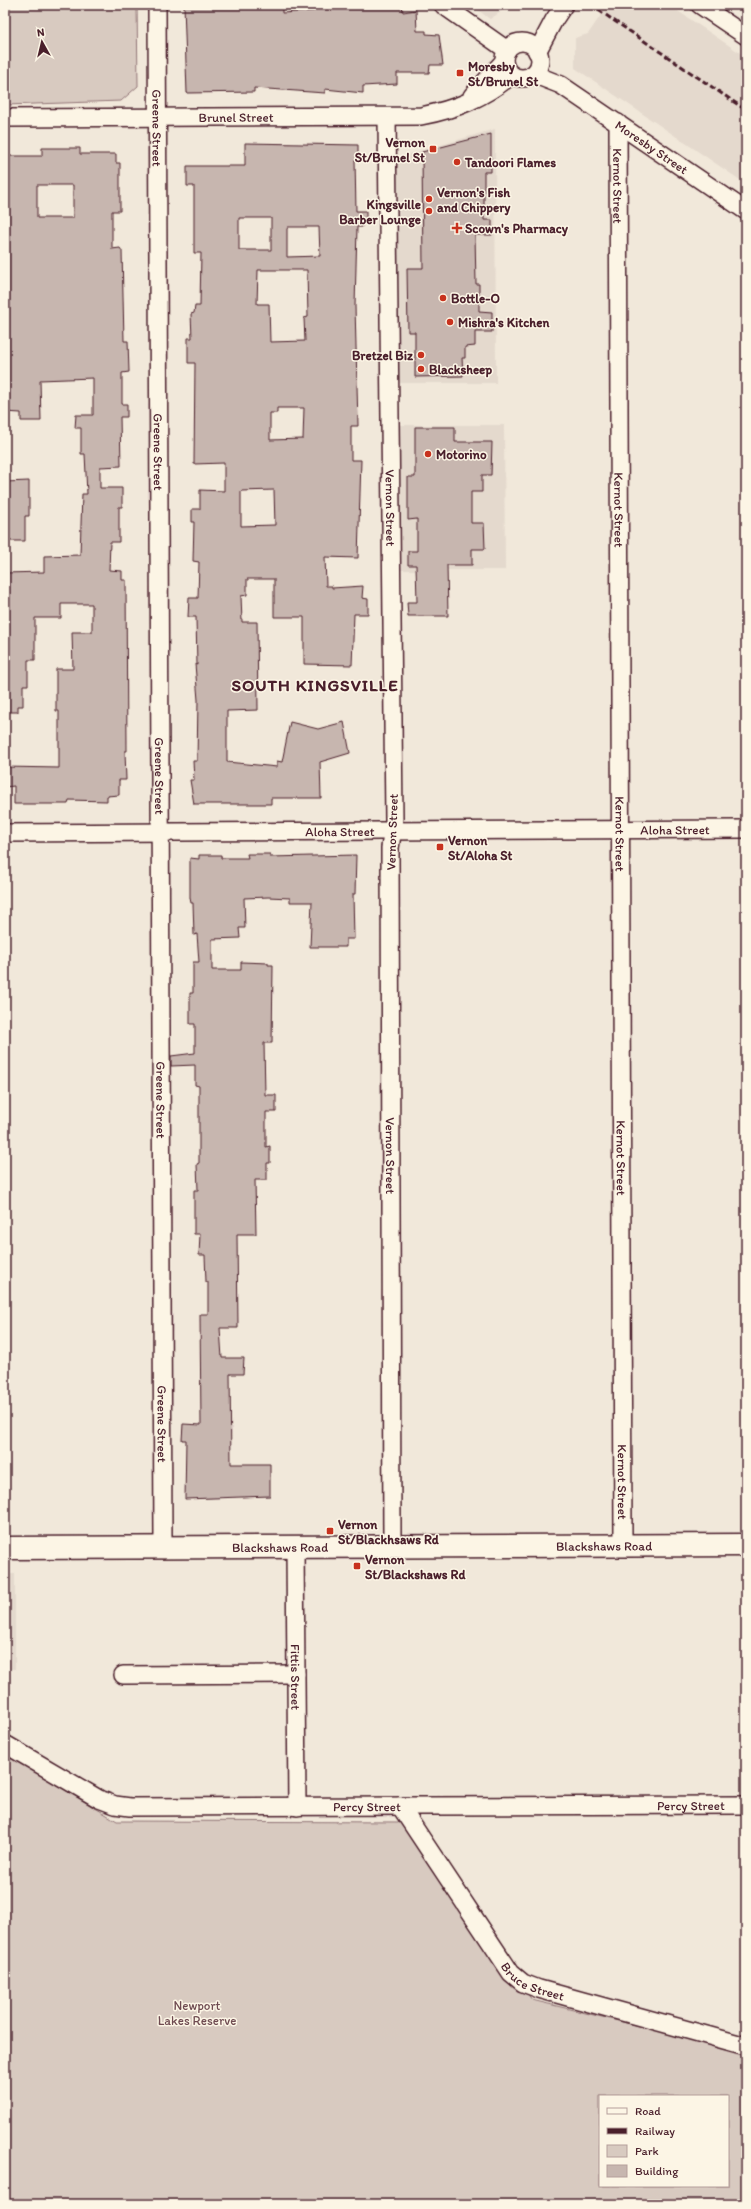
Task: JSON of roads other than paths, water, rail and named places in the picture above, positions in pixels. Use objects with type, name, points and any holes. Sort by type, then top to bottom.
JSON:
[{"type":"main road","name":"Blackshaws Road","points":[[5,1548],[746,1545]]},
{"type":"street","name":"Greene Street","points":[[157,5],[163,1547]]},
{"type":"street","points":[[443,5],[508,62],[523,78],[554,20],[564,5]]},
{"type":"street","points":[[700,5],[746,36]]},
{"type":"street","name":"Brunel Street","points":[[5,118],[421,116],[445,111],[489,93],[508,62],[515,44],[534,58]]},
{"type":"street","name":"Moresby Street","points":[[534,58],[557,82],[746,211]]},
{"type":"street","name":"Vernon Street","points":[[387,117],[394,821],[390,848],[392,1546]]},
{"type":"street","name":"Kernot Street","points":[[618,123],[619,829],[623,1546]]},
{"type":"street","name":"Aloha Street","points":[[5,833],[746,829]]},
{"type":"street","name":"Fittis Street","points":[[295,1547],[297,1807]]},
{"type":"street","points":[[122,1675],[296,1674]]},
{"type":"street","name":"Percy Street","points":[[5,1744],[99,1799],[115,1805],[130,1807],[746,1805]]},
{"type":"street","name":"Bruce Street","points":[[400,1806],[511,1972],[523,1983],[539,1989],[746,2046]]},
{"type":"railway","points":[[591,5],[746,110]]},
{"type":"place","name":"Moresby St/Brunel St","points":[[460,73]]},
{"type":"place","name":"Vernon St/Brunel St","points":[[433,149]]},
{"type":"place","name":"Tandoori Flames","points":[[457,162]]},
{"type":"place","name":"Vernon's Fish and Chippery","points":[[429,199]]},
{"type":"place","name":"Kingsville Barber Lounge","points":[[429,211]]},
{"type":"place","name":"Scown's Pharmacy","points":[[457,228]]},
{"type":"place","name":"Bottle-O","points":[[443,298]]},
{"type":"place","name":"Mishra's Kitchen","points":[[450,322]]},
{"type":"place","name":"Bretzel Biz","points":[[421,355]]},
{"type":"place","name":"Blacksheep","points":[[421,369]]},
{"type":"place","name":"Motorino","points":[[428,454]]},
{"type":"place","name":"Vernon St/Aloha St","points":[[440,847]]},
{"type":"place","name":"Vernon St/Blackhsaws Rd","points":[[330,1531]]},
{"type":"place","name":"Vernon St/Blackshaws Rd","points":[[357,1566]]},
{"type":"district","name":"SOUTH KINGSVILLE","points":[[315,685]]},
{"type":"park label","name":"Newport Lakes Reserve","points":[[197,2012]]}]
